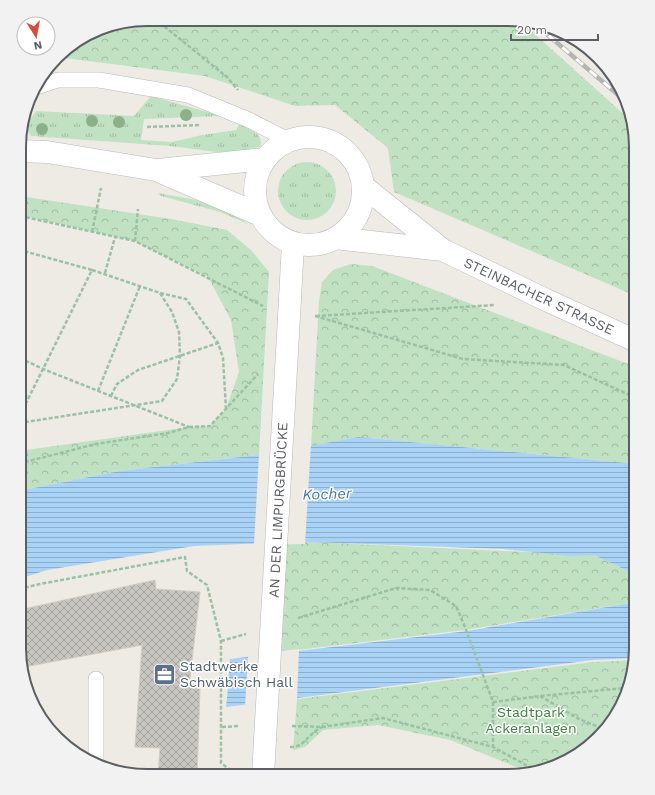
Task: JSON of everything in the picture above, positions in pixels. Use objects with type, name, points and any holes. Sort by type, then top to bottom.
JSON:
[{"type":"main road","points":[[305,137],[322,138],[337,145],[350,156],[359,170],[363,186],[362,203],[356,218],[344,232],[329,242],[311,245],[293,243],[277,235],[264,222],[256,206],[254,188],[257,173],[264,159],[275,148],[288,140],[305,137]]},
{"type":"main road","points":[[26,151],[47,152],[156,170],[260,214]]},
{"type":"main road","points":[[156,170],[264,159]]},
{"type":"main road","name":"STEINBACHER STRASSE","points":[[363,186],[443,250],[629,339]]},
{"type":"main road","name":"STEINBACHER STRASSE","points":[[335,238],[443,250]]},
{"type":"main road","name":"AN DER LIMPURGBRÜCKE","points":[[263,769],[293,243]]},
{"type":"lane","points":[[43,85],[58,80],[99,80],[188,94],[239,116],[288,140]]},
{"type":"lane","points":[[96,679],[96,758]]},
{"type":"path","points":[[163,26],[227,77],[246,98],[239,116]]},
{"type":"path","points":[[147,127],[200,125]]},
{"type":"path","points":[[92,232],[100,194]]},
{"type":"path","points":[[135,241],[138,209]]},
{"type":"path","points":[[26,217],[135,241],[261,306],[269,307]]},
{"type":"path","points":[[105,273],[115,237]]},
{"type":"path","points":[[26,252],[105,273],[140,286],[186,299],[218,343],[223,358],[226,409]]},
{"type":"path","points":[[26,403],[92,270]]},
{"type":"path","points":[[98,391],[140,286]]},
{"type":"path","points":[[26,422],[162,401],[177,379],[180,356],[179,332],[172,312],[160,292]]},
{"type":"path","points":[[496,305],[313,316],[463,359],[564,366],[629,395]]},
{"type":"path","points":[[111,396],[117,384],[138,370],[218,343]]},
{"type":"path","points":[[26,361],[134,406],[189,427]]},
{"type":"path","points":[[26,462],[96,444],[189,427],[210,426],[258,374]]},
{"type":"path","points":[[26,587],[185,556],[187,571],[207,585],[221,641],[221,763],[229,769]]},
{"type":"path","points":[[297,618],[396,588],[430,590],[456,606],[493,702],[493,747]]},
{"type":"path","points":[[221,641],[252,632]]},
{"type":"path","points":[[493,702],[623,688]]},
{"type":"path","points":[[540,696],[579,719],[600,727]]},
{"type":"path","points":[[299,725],[322,727],[383,718],[493,747],[529,767]]},
{"type":"path","points":[[222,727],[238,726]]},
{"type":"path","points":[[294,747],[303,744],[311,734],[322,727]]},
{"type":"green space","points":[[508,26],[528,28],[625,115],[629,147],[629,293],[394,192],[388,148],[335,105],[295,106],[205,76],[65,58],[93,38],[108,32],[131,27]]},
{"type":"green space","points":[[151,96],[221,116],[144,119],[141,140],[172,142],[202,135],[236,130],[240,123],[258,135],[261,142],[260,147],[238,151],[217,152],[170,146],[31,136],[27,130],[29,122],[36,111],[134,116]]},
{"type":"green space","points":[[307,162],[323,167],[331,175],[336,191],[331,207],[323,215],[307,220],[291,215],[283,207],[278,191],[283,175],[291,167]]},
{"type":"green space","points":[[158,193],[227,207],[248,224],[220,212],[161,196]]},
{"type":"green space","points":[[26,197],[171,219],[227,230],[251,250],[269,272],[259,455],[119,471],[26,490],[26,450],[189,427],[210,426],[226,409],[239,372],[231,320],[208,277],[135,241],[26,216]]},
{"type":"green space","points":[[351,264],[372,266],[629,364],[629,463],[359,437],[311,446],[319,301],[322,282],[333,270]]},
{"type":"green space","points":[[311,542],[594,555],[629,572],[629,603],[465,630],[264,654],[270,543]]},
{"type":"green space","name":"Stadtpark Ackeranlagen","points":[[628,660],[623,687],[617,702],[594,734],[582,744],[555,760],[540,765],[520,769],[450,740],[378,725],[323,730],[305,747],[293,750],[297,699],[593,662]]},
{"type":"water","name":"Kocher","points":[[359,437],[629,463],[629,572],[594,555],[571,556],[504,549],[311,542],[194,546],[47,570],[26,577],[26,490],[119,471],[259,455]]},
{"type":"water","points":[[629,603],[629,658],[593,660],[226,707],[230,659],[467,631]]},
{"type":"pier","points":[[311,444],[305,544],[254,545],[259,453]]},
{"type":"pier","points":[[299,649],[297,700],[245,707],[248,655]]},
{"type":"building","name":"Stadtwerke Schwäbisch Hall","points":[[155,580],[156,589],[200,592],[189,686],[200,689],[197,769],[158,769],[160,748],[135,747],[142,645],[27,666],[26,608]]},
{"type":"railway","points":[[543,31],[617,94]]},
{"type":"place","name":"Stadtwerke Schwäbisch Hall","points":[[165,674]]}]
